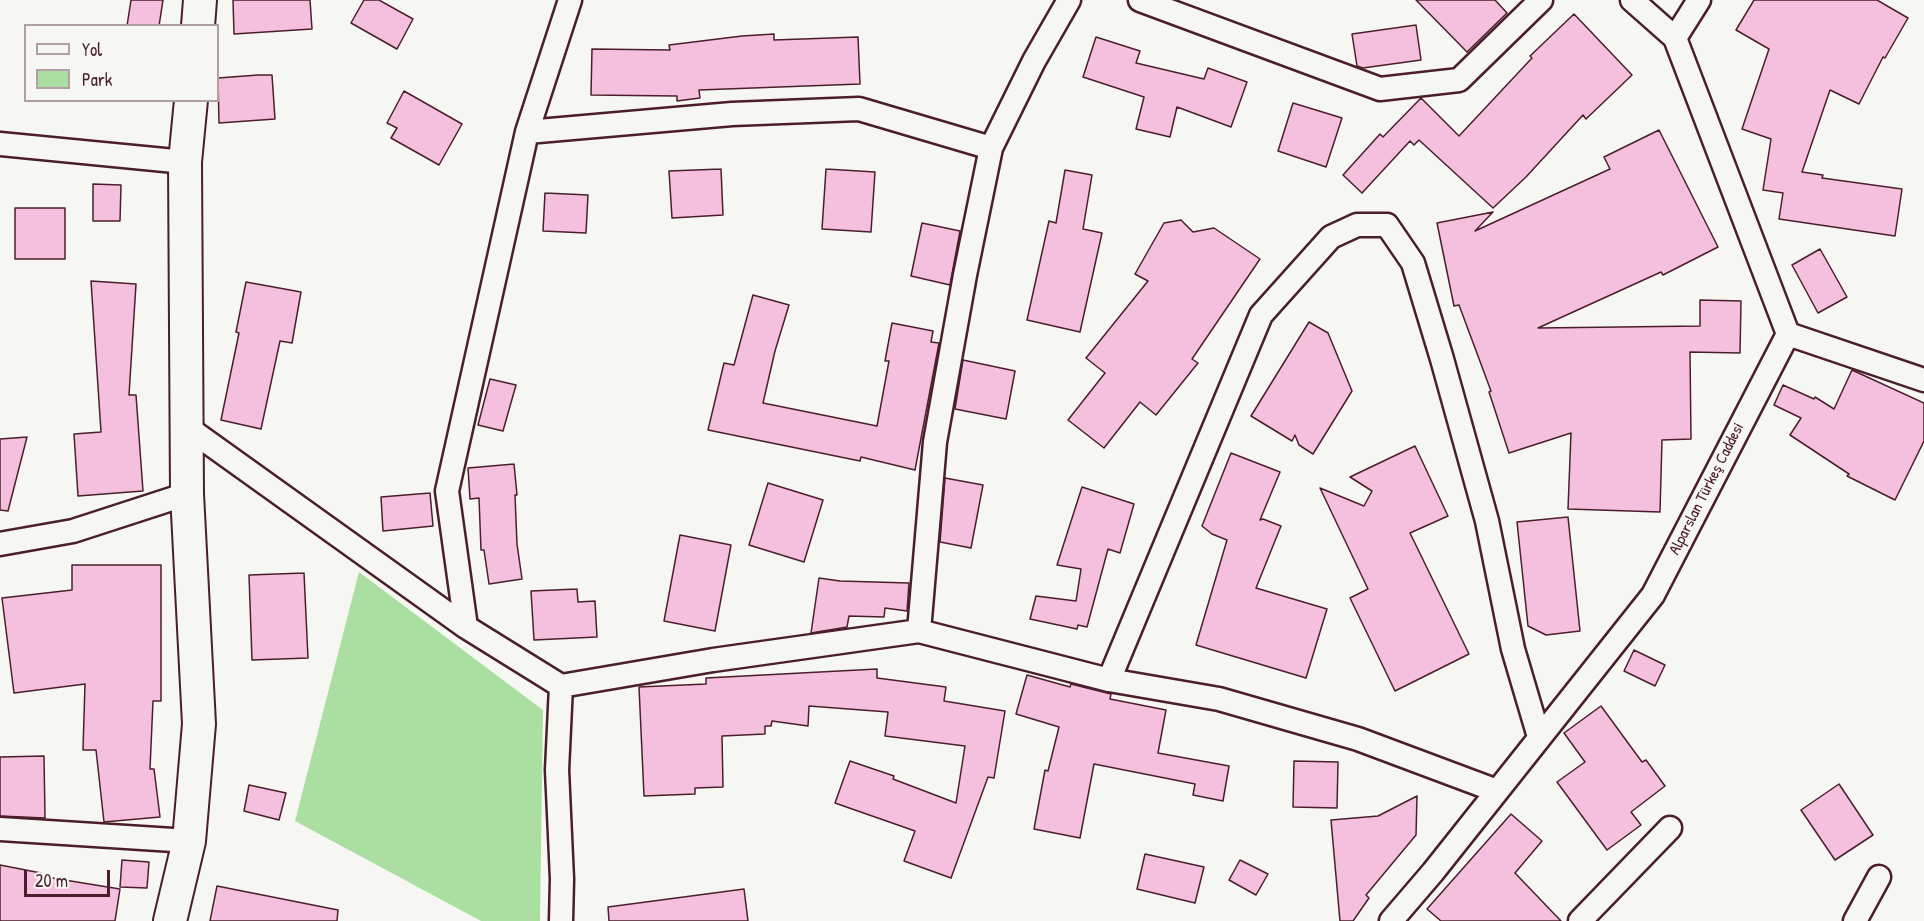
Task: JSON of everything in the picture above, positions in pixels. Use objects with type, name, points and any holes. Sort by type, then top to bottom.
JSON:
[{"type":"street","points":[[198,24],[200,0]]},
{"type":"street","points":[[466,627],[447,491],[527,132],[570,0]]},
{"type":"street","points":[[920,632],[935,442],[991,148],[1034,61],[1069,0]]},
{"type":"street","points":[[1140,0],[1380,89],[1459,80],[1540,0]]},
{"type":"street","points":[[1632,0],[1675,38],[1788,334],[1924,380]]},
{"type":"street","points":[[1675,38],[1699,0]]},
{"type":"street","points":[[170,921],[189,841],[199,724],[187,494],[185,162],[191,102]]},
{"type":"street","points":[[527,132],[732,114],[859,109],[991,148]]},
{"type":"street","points":[[0,144],[185,162]]},
{"type":"street","points":[[1109,680],[1261,315],[1331,237],[1357,225],[1387,225],[1413,263],[1442,359],[1486,521],[1513,649],[1539,738]]},
{"type":"street","name":"Alparslan Türkeş Caddesi","points":[[1391,921],[1653,595],[1788,334]]},
{"type":"street","points":[[188,428],[466,627],[561,686],[713,660],[920,632],[1109,680],[1219,699],[1358,739],[1497,791]]},
{"type":"street","points":[[0,544],[73,531],[187,494]]},
{"type":"street","points":[[561,686],[557,770],[562,879],[561,921]]},
{"type":"street","points":[[1580,921],[1670,828]]},
{"type":"street","points":[[0,829],[189,841]]},
{"type":"street","points":[[1855,921],[1879,877]]},
{"type":"green space","points":[[359,572],[543,710],[540,921],[481,921],[295,821]]},
{"type":"building","points":[[131,0],[163,0],[159,24],[127,24]]},
{"type":"building","points":[[233,0],[310,0],[312,29],[234,34]]},
{"type":"building","points":[[364,0],[379,0],[413,19],[397,49],[351,23]]},
{"type":"building","points":[[1416,0],[1495,0],[1507,13],[1467,52]]},
{"type":"building","points":[[1754,0],[1877,0],[1908,18],[1885,58],[1883,57],[1859,104],[1830,90],[1802,172],[1823,175],[1822,178],[1902,189],[1895,236],[1779,219],[1783,193],[1763,190],[1771,139],[1742,129],[1769,49],[1736,30]]},
{"type":"building","points":[[1574,14],[1632,75],[1586,119],[1583,115],[1526,177],[1493,208],[1419,140],[1414,145],[1410,141],[1362,193],[1343,175],[1380,134],[1383,137],[1421,98],[1459,136],[1532,58],[1530,56]]},
{"type":"building","points":[[1416,25],[1421,60],[1363,68],[1357,66],[1352,34]]},
{"type":"building","points":[[774,34],[774,40],[858,37],[860,84],[699,90],[700,98],[677,101],[677,96],[591,95],[592,49],[670,50],[669,45]]},
{"type":"building","points":[[1096,37],[1140,51],[1136,63],[1204,79],[1208,68],[1247,82],[1231,127],[1177,107],[1170,137],[1136,129],[1144,97],[1083,77]]},
{"type":"building","points":[[272,75],[275,119],[219,123],[219,78]]},
{"type":"building","points":[[404,91],[462,124],[439,165],[391,138],[397,128],[387,123]]},
{"type":"building","points":[[1293,103],[1342,118],[1326,167],[1278,151]]},
{"type":"building","points":[[1659,130],[1718,247],[1663,275],[1661,272],[1538,328],[1700,326],[1700,300],[1741,301],[1740,353],[1690,352],[1691,439],[1662,440],[1660,512],[1568,509],[1571,433],[1509,453],[1489,392],[1491,391],[1459,305],[1454,306],[1437,223],[1493,212],[1475,231],[1610,169],[1604,157]]},
{"type":"building","points":[[721,169],[723,215],[672,218],[669,171]]},
{"type":"building","points":[[826,169],[875,172],[871,232],[822,229]]},
{"type":"building","points":[[1065,170],[1092,175],[1083,229],[1102,233],[1080,332],[1027,320],[1049,221],[1056,223]]},
{"type":"building","points":[[93,184],[121,185],[120,221],[93,221]]},
{"type":"building","points":[[545,193],[588,195],[586,233],[543,231]]},
{"type":"building","points":[[15,208],[65,208],[65,259],[15,259]]},
{"type":"building","points":[[1181,220],[1193,232],[1214,228],[1260,259],[1192,359],[1198,363],[1156,415],[1140,402],[1104,448],[1068,420],[1105,373],[1086,358],[1148,281],[1135,274],[1164,223]]},
{"type":"building","points":[[922,223],[960,231],[950,285],[911,276]]},
{"type":"building","points":[[1820,249],[1847,297],[1818,313],[1792,265]]},
{"type":"building","points":[[91,281],[136,284],[129,395],[136,395],[143,491],[78,496],[74,434],[101,432]]},
{"type":"building","points":[[246,282],[301,292],[292,343],[280,341],[261,429],[221,420],[239,333],[236,332]]},
{"type":"building","points":[[753,295],[789,305],[763,403],[877,426],[889,361],[885,361],[892,323],[933,331],[931,342],[939,343],[915,470],[861,457],[860,461],[708,430],[724,363],[734,365]]},
{"type":"building","points":[[1309,322],[1328,333],[1352,391],[1313,454],[1299,445],[1295,435],[1292,441],[1251,416]]},
{"type":"building","points":[[963,360],[1015,371],[1006,419],[955,409]]},
{"type":"building","points":[[1852,370],[1924,403],[1924,441],[1895,500],[1847,476],[1849,474],[1790,435],[1801,418],[1774,405],[1783,385],[1814,399],[1815,397],[1834,409]]},
{"type":"building","points":[[490,379],[516,385],[503,431],[478,425]]},
{"type":"building","points":[[27,437],[8,511],[0,510],[0,439]]},
{"type":"building","points":[[1415,446],[1448,516],[1410,533],[1469,654],[1395,691],[1350,598],[1368,589],[1320,488],[1364,506],[1372,491],[1350,477]]},
{"type":"building","points":[[1231,453],[1280,472],[1260,520],[1281,526],[1256,588],[1327,609],[1306,678],[1196,645],[1227,540],[1212,534],[1202,526]]},
{"type":"building","points":[[514,464],[517,495],[515,495],[517,544],[522,579],[489,584],[484,550],[481,550],[479,498],[470,499],[468,468]]},
{"type":"building","points":[[945,478],[983,485],[971,548],[940,542]]},
{"type":"building","points":[[768,483],[823,500],[804,562],[749,545]]},
{"type":"building","points":[[1082,487],[1134,504],[1120,553],[1108,549],[1087,627],[1078,625],[1077,629],[1030,619],[1036,596],[1076,601],[1081,569],[1057,565]]},
{"type":"building","points":[[430,493],[433,526],[383,531],[381,497]]},
{"type":"building","points":[[1568,517],[1580,631],[1546,635],[1528,626],[1517,522]]},
{"type":"building","points":[[680,535],[731,545],[715,631],[664,621]]},
{"type":"building","points":[[72,565],[161,565],[161,701],[153,701],[150,769],[154,769],[160,817],[104,822],[96,750],[83,750],[85,684],[14,693],[2,598],[72,590]]},
{"type":"building","points":[[304,573],[308,658],[252,660],[249,575]]},
{"type":"building","points":[[819,578],[840,581],[909,583],[907,611],[885,608],[884,617],[849,616],[847,627],[811,633]]},
{"type":"building","points":[[577,589],[578,602],[595,601],[597,637],[534,640],[531,591]]},
{"type":"building","points":[[1634,650],[1665,665],[1655,686],[1624,671]]},
{"type":"building","points":[[877,669],[877,678],[946,687],[944,701],[1005,711],[994,778],[988,777],[951,878],[904,861],[915,831],[835,803],[850,761],[894,776],[893,779],[956,803],[965,746],[885,736],[888,712],[809,706],[808,726],[772,721],[771,726],[765,726],[765,734],[722,736],[723,787],[695,788],[695,794],[644,796],[639,687],[706,684],[706,678]]},
{"type":"building","points":[[1027,675],[1070,687],[1071,684],[1111,694],[1110,699],[1166,710],[1158,753],[1229,766],[1223,801],[1193,795],[1195,784],[1094,764],[1080,838],[1034,829],[1045,770],[1048,771],[1059,727],[1016,714]]},
{"type":"building","points":[[1601,706],[1642,762],[1646,760],[1665,786],[1631,812],[1641,825],[1607,850],[1557,782],[1585,762],[1564,733]]},
{"type":"building","points":[[44,756],[45,818],[0,816],[0,757]]},
{"type":"building","points":[[1294,761],[1338,762],[1337,808],[1293,807]]},
{"type":"building","points":[[1839,784],[1873,835],[1835,860],[1801,810]]},
{"type":"building","points":[[249,785],[286,793],[279,820],[244,811]]},
{"type":"building","points":[[1417,796],[1416,835],[1366,895],[1369,898],[1353,921],[1340,921],[1331,820],[1378,816]]},
{"type":"building","points":[[1511,814],[1542,841],[1515,873],[1561,921],[1441,921],[1427,909]]},
{"type":"building","points":[[1145,854],[1204,867],[1195,903],[1137,889]]},
{"type":"building","points":[[122,860],[149,862],[147,888],[120,887]]},
{"type":"building","points":[[1240,860],[1268,874],[1256,895],[1229,880]]},
{"type":"building","points":[[0,865],[41,873],[40,876],[120,889],[115,921],[0,921]]},
{"type":"building","points":[[217,886],[338,910],[337,921],[210,921]]},
{"type":"building","points":[[744,889],[748,921],[609,921],[608,907]]}]
